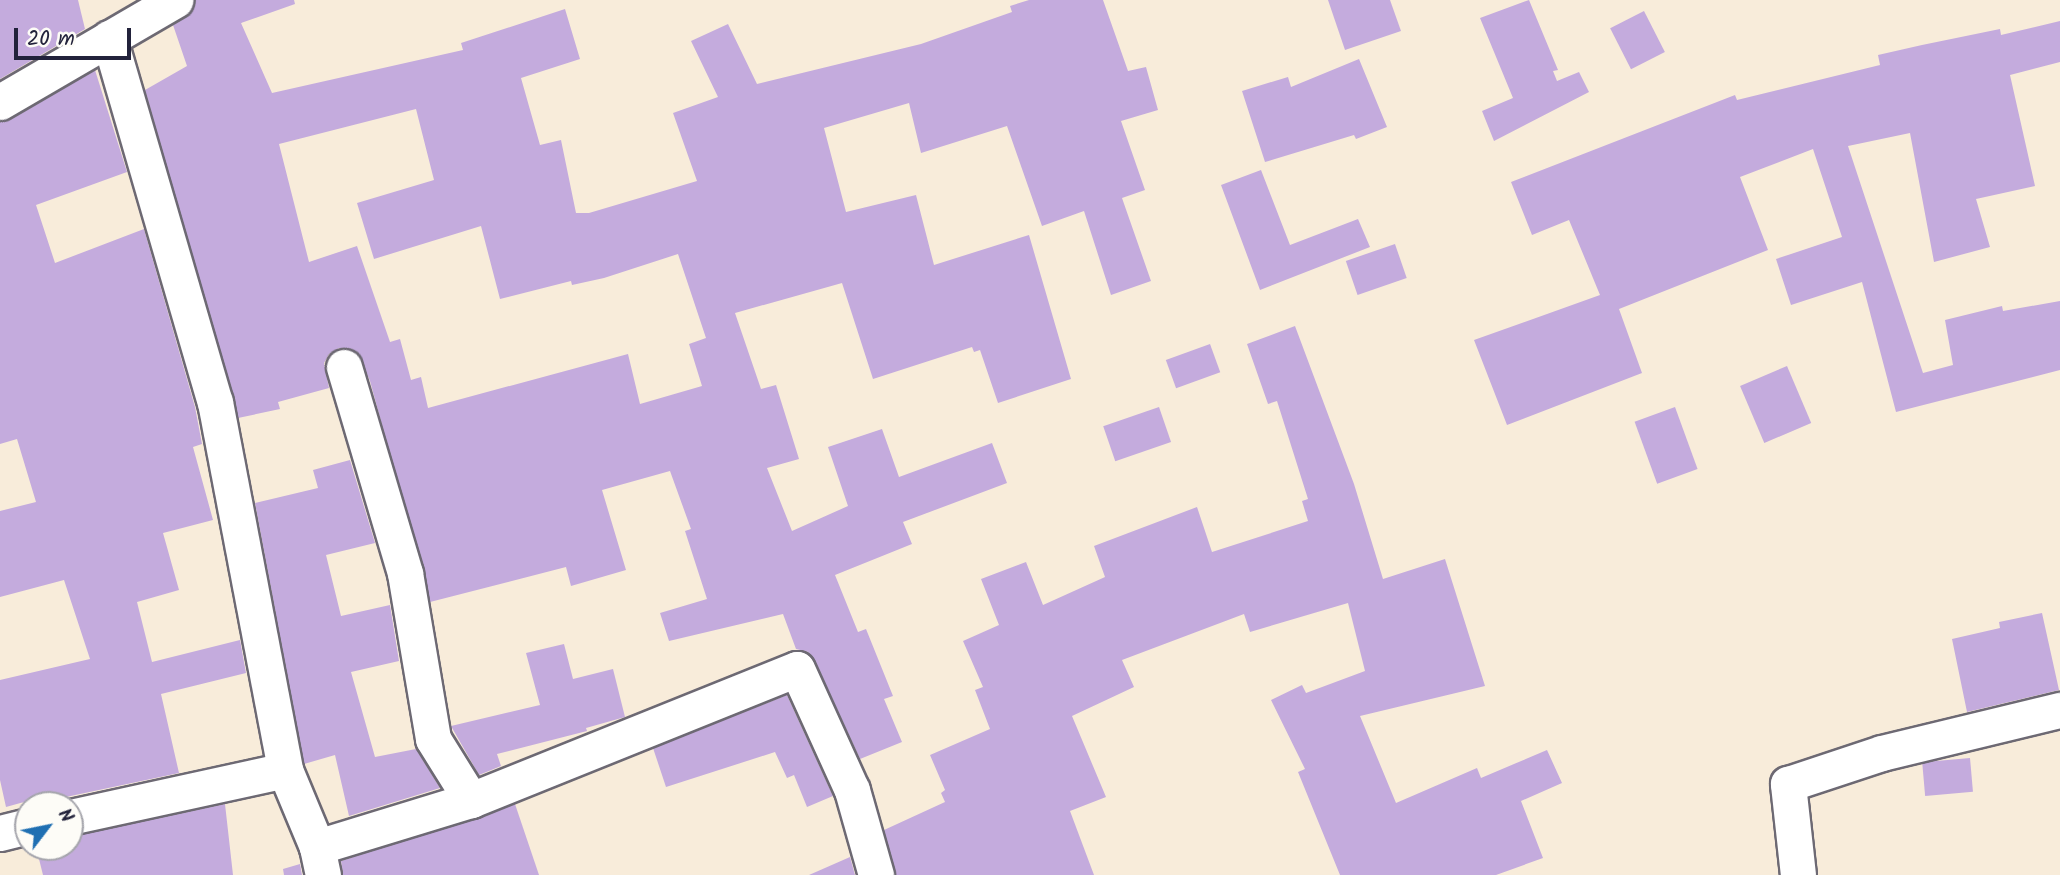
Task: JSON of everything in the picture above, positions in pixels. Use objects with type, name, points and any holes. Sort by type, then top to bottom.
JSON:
[{"type":"street","points":[[0,102],[175,0]]},
{"type":"street","points":[[108,38],[215,402],[285,770],[320,861],[796,668],[852,790],[876,875]]},
{"type":"street","points":[[344,367],[405,573],[433,739],[471,800]]},
{"type":"street","points":[[1798,875],[1788,784],[1882,753],[2060,710]]},
{"type":"street","points":[[84,814],[285,770]]},
{"type":"building","points":[[0,0],[78,0],[85,29],[0,79]]},
{"type":"building","points":[[195,0],[294,0],[295,4],[241,23],[272,93],[463,50],[461,43],[565,9],[580,59],[521,78],[540,145],[561,140],[576,213],[589,213],[697,181],[673,113],[718,97],[691,41],[728,24],[757,84],[921,44],[1012,12],[1010,6],[1029,0],[1103,0],[1128,71],[1146,67],[1158,110],[1121,121],[1145,190],[1122,198],[1151,281],[1111,295],[1084,211],[1042,226],[1007,126],[921,153],[909,103],[824,128],[846,212],[916,195],[934,265],[1029,235],[1071,379],[998,403],[980,350],[974,352],[972,347],[873,379],[842,283],[735,313],[761,389],[776,385],[799,459],[767,468],[792,531],[848,506],[828,447],[882,429],[899,477],[992,443],[1007,483],[903,522],[912,544],[835,575],[858,632],[866,629],[893,696],[884,699],[902,742],[860,759],[815,661],[808,652],[796,649],[783,614],[669,641],[660,613],[707,599],[685,531],[691,529],[670,471],[602,490],[626,570],[571,586],[566,567],[430,602],[370,381],[357,352],[339,348],[329,354],[324,363],[329,388],[278,402],[280,409],[238,418],[145,90],[187,66],[173,25],[192,11]],"holes":[[[416,109],[434,180],[357,203],[374,259],[481,226],[500,299],[571,281],[572,285],[604,278],[678,254],[706,338],[689,344],[702,386],[640,404],[628,354],[428,408],[421,377],[411,380],[400,339],[390,342],[357,246],[309,262],[279,144]]]},
{"type":"building","points":[[1328,0],[1390,0],[1401,31],[1345,50]]},
{"type":"building","points":[[1529,0],[1558,70],[1553,71],[1557,81],[1579,72],[1589,92],[1494,141],[1482,111],[1513,98],[1480,18]]},
{"type":"building","points":[[1644,11],[1665,52],[1631,69],[1610,28]]},
{"type":"building","points":[[2060,21],[2060,62],[2010,75],[2035,186],[1976,199],[1990,247],[1934,262],[1910,133],[1848,146],[1923,373],[1953,365],[1945,320],[2002,306],[2003,311],[2060,301],[2060,370],[1896,412],[1862,282],[1791,305],[1776,259],[1842,237],[1813,149],[1740,177],[1768,250],[1619,309],[1642,373],[1507,425],[1474,340],[1600,295],[1569,220],[1532,235],[1511,182],[1735,95],[1737,100],[1880,65],[1878,55],[2000,29],[2001,35]]},
{"type":"building","points":[[1359,59],[1387,127],[1356,139],[1354,135],[1265,162],[1242,91],[1288,77],[1291,87]]},
{"type":"building","points":[[95,70],[127,172],[36,205],[55,263],[144,229],[195,407],[202,444],[193,447],[213,520],[163,533],[179,590],[137,602],[152,662],[240,640],[246,673],[161,694],[179,773],[84,793],[84,791],[14,791],[14,805],[6,807],[0,780],[0,680],[90,659],[64,580],[0,597],[0,511],[36,502],[17,439],[0,444],[0,122]]},
{"type":"building","points":[[1261,170],[1290,245],[1358,219],[1370,247],[1260,290],[1221,185]]},
{"type":"building","points":[[1395,244],[1407,278],[1358,295],[1346,261]]},
{"type":"building","points":[[1295,326],[1354,484],[1383,579],[1445,559],[1485,686],[1360,716],[1396,803],[1477,768],[1481,778],[1547,750],[1562,783],[1521,801],[1543,858],[1496,875],[1340,875],[1298,772],[1305,769],[1271,700],[1302,685],[1306,693],[1365,671],[1348,603],[1250,632],[1244,614],[1122,660],[1134,687],[1072,716],[1106,797],[1070,811],[1094,875],[896,875],[884,830],[945,802],[941,793],[945,790],[930,755],[990,729],[975,690],[983,687],[963,641],[999,625],[981,579],[1026,562],[1043,605],[1105,577],[1094,546],[1197,507],[1212,552],[1308,521],[1302,501],[1308,499],[1277,401],[1268,404],[1247,344]]},
{"type":"building","points":[[1210,344],[1220,372],[1176,388],[1166,360]]},
{"type":"building","points":[[1787,366],[1811,423],[1764,443],[1740,386]]},
{"type":"building","points":[[1159,407],[1171,442],[1115,461],[1103,426]]},
{"type":"building","points":[[1675,407],[1698,469],[1657,484],[1635,422]]},
{"type":"building","points":[[350,460],[375,543],[326,555],[341,616],[390,605],[399,661],[351,672],[375,757],[416,749],[440,788],[349,816],[335,755],[304,764],[255,503],[318,488],[313,470]]},
{"type":"building","points":[[2042,613],[2059,690],[1967,712],[1952,639],[2000,628],[1999,622]]},
{"type":"building","points":[[564,644],[573,679],[613,669],[625,717],[586,728],[587,731],[497,754],[501,766],[479,775],[451,726],[540,705],[526,653]]},
{"type":"building","points":[[787,695],[833,796],[807,807],[794,775],[787,778],[775,752],[666,787],[653,748]]},
{"type":"building","points":[[1970,758],[1973,792],[1925,796],[1922,762]]},
{"type":"building","points":[[225,804],[233,875],[43,875],[40,861],[84,861],[84,834]]},
{"type":"building","points":[[515,804],[539,875],[343,875],[341,861]]},
{"type":"building","points":[[850,857],[855,875],[809,875]]},
{"type":"building","points":[[300,864],[302,875],[284,875],[283,869]]}]
